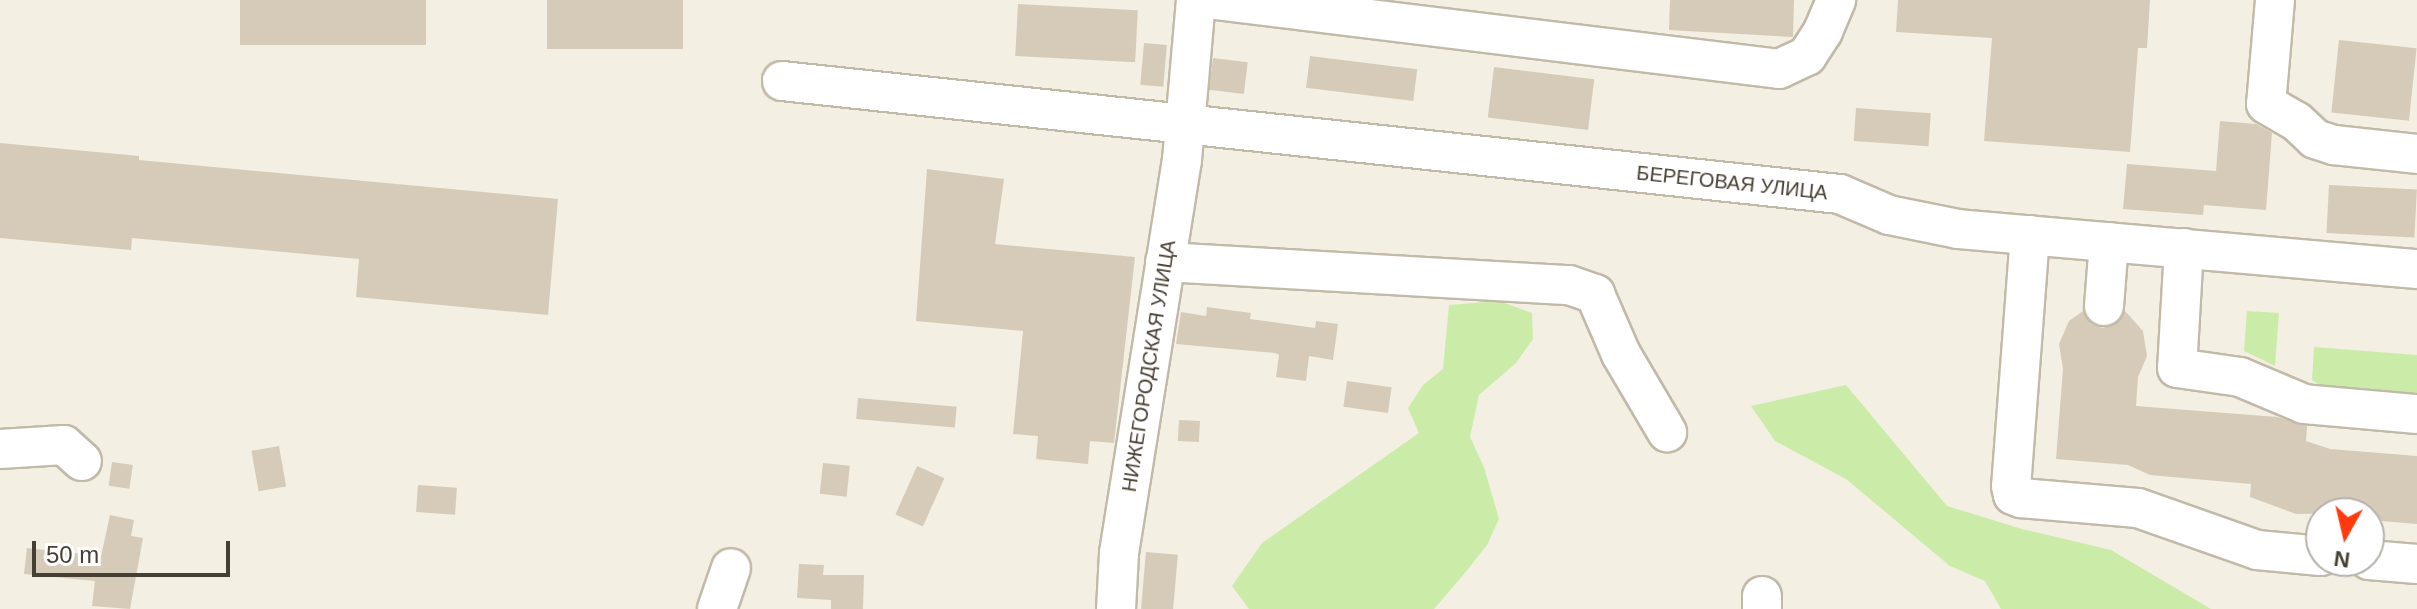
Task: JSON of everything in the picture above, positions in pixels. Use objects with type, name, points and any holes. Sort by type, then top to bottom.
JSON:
[{"type":"street","name":"НИЖЕГОРОДСКАЯ УЛИЦА","points":[[1116,609],[1119,553],[1186,124],[1196,0]]},
{"type":"street","points":[[1215,0],[1779,69],[1807,56],[1823,31],[1836,0]]},
{"type":"street","points":[[2275,0],[2266,104],[2296,121],[2315,139],[2334,145],[2417,154]]},
{"type":"street","name":"БЕРЕГОВАЯ УЛИЦА","points":[[782,81],[1840,194],[1889,215],[1958,229],[2417,269]]},
{"type":"street","points":[[2030,235],[2011,486],[2013,495],[2138,508],[2257,550],[2305,554]]},
{"type":"street","points":[[2104,306],[2109,242]]},
{"type":"street","points":[[2184,248],[2177,368],[2240,377],[2304,404],[2417,414]]},
{"type":"street","points":[[1165,262],[1569,285],[1595,294],[1621,354],[1667,432]]},
{"type":"street","points":[[0,449],[64,445],[82,461]]},
{"type":"street","points":[[2385,561],[2417,564]]},
{"type":"street","points":[[717,609],[731,568]]},
{"type":"green space","points":[[1499,301],[1532,313],[1533,339],[1516,363],[1479,395],[1470,437],[1484,467],[1499,519],[1487,545],[1464,574],[1434,609],[1249,609],[1232,586],[1262,543],[1419,433],[1408,408],[1423,385],[1443,369],[1449,305]]},
{"type":"green space","points":[[2247,311],[2279,313],[2275,366],[2244,351]]},
{"type":"green space","points":[[2314,347],[2417,355],[2417,395],[2324,388],[2312,380]]},
{"type":"green space","points":[[1846,385],[1947,506],[2022,529],[2111,550],[2211,609],[2001,609],[1985,581],[1950,566],[1846,479],[1775,441],[1751,406]]},
{"type":"building","points":[[240,0],[426,0],[426,45],[240,45]]},
{"type":"building","points":[[547,0],[683,0],[683,49],[547,49]]},
{"type":"building","points":[[1670,0],[1794,0],[1793,37],[1669,30]]},
{"type":"building","points":[[1898,0],[2150,0],[2147,48],[2138,48],[2130,152],[1984,141],[1992,38],[1896,32]]},
{"type":"building","points":[[1018,4],[1138,10],[1135,62],[1015,56]]},
{"type":"building","points":[[2339,40],[2417,48],[2409,121],[2331,113]]},
{"type":"building","points":[[1144,43],[1167,45],[1163,87],[1140,85]]},
{"type":"building","points":[[1310,56],[1417,69],[1413,101],[1306,88]]},
{"type":"building","points":[[1213,58],[1248,62],[1244,94],[1209,90]]},
{"type":"building","points":[[1494,67],[1594,79],[1588,130],[1488,118]]},
{"type":"building","points":[[1856,108],[1931,113],[1929,146],[1854,141]]},
{"type":"building","points":[[2220,121],[2256,124],[2272,133],[2266,210],[2204,205],[2203,215],[2123,209],[2127,164],[2216,171]]},
{"type":"building","points":[[0,143],[139,156],[139,160],[558,199],[548,315],[356,297],[359,259],[132,238],[131,250],[0,238]]},
{"type":"building","points":[[927,169],[1004,179],[995,244],[1135,257],[1114,443],[1090,441],[1088,464],[1036,459],[1038,436],[1013,434],[1023,331],[916,321]]},
{"type":"building","points":[[2329,185],[2417,190],[2414,238],[2326,233]]},
{"type":"building","points":[[1207,307],[1251,313],[1250,319],[1315,328],[1316,321],[1338,324],[1333,360],[1309,356],[1306,381],[1276,377],[1279,355],[1275,353],[1176,344],[1181,312],[1206,316]]},
{"type":"building","points":[[2083,311],[2091,324],[2103,328],[2114,325],[2125,311],[2143,331],[2147,356],[2138,377],[2136,406],[2277,417],[2307,426],[2306,441],[2330,449],[2417,456],[2417,524],[2385,521],[2385,497],[2305,497],[2305,514],[2296,514],[2250,497],[2251,484],[2150,475],[2128,465],[2056,459],[2063,369],[2059,344],[2069,321]]},
{"type":"building","points":[[1347,381],[1392,387],[1388,413],[1343,407]]},
{"type":"building","points":[[858,398],[957,407],[955,428],[856,419]]},
{"type":"building","points":[[1179,420],[1200,421],[1199,442],[1178,441]]},
{"type":"building","points":[[279,446],[286,486],[259,491],[251,451]]},
{"type":"building","points":[[112,462],[133,465],[129,489],[109,486]]},
{"type":"building","points":[[823,463],[850,466],[847,497],[820,494]]},
{"type":"building","points":[[917,466],[944,478],[923,527],[895,514]]},
{"type":"building","points":[[418,485],[457,488],[455,515],[416,512]]},
{"type":"building","points":[[110,515],[134,520],[131,536],[143,538],[130,609],[92,606],[95,581],[24,574],[27,548],[101,556]]},
{"type":"building","points":[[1146,552],[1178,555],[1173,609],[1141,609]]},
{"type":"building","points":[[799,564],[824,565],[823,575],[864,575],[863,609],[831,609],[831,600],[797,598]]}]
